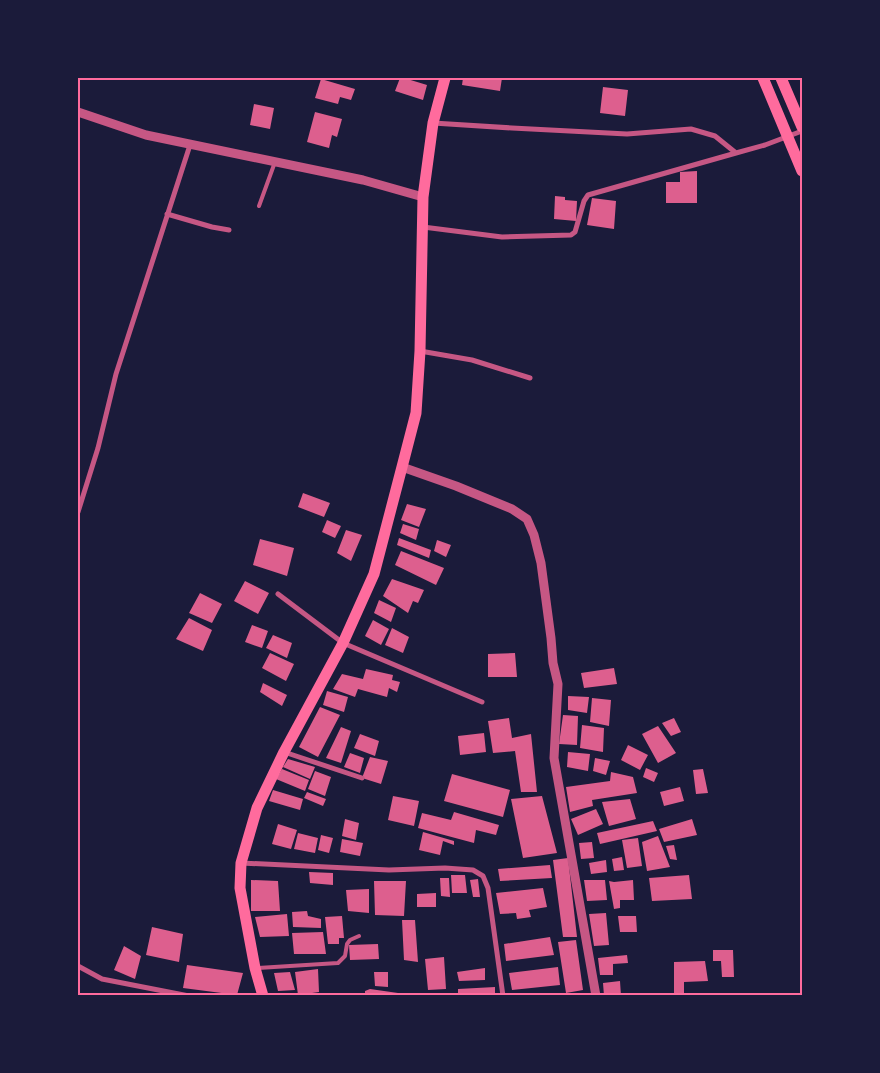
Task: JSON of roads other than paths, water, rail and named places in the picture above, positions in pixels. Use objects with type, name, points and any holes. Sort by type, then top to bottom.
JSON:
[{"type":"main road","points":[[263,996],[240,888],[241,863],[257,808],[284,752],[344,643],[374,574],[402,467],[416,413],[420,351],[423,197],[433,123],[446,78]]},
{"type":"main road","points":[[763,78],[802,171]]},
{"type":"main road","points":[[781,78],[802,129]]},
{"type":"street","points":[[78,112],[146,135],[363,180],[423,197]]},
{"type":"street","points":[[433,123],[627,134],[691,129],[715,136],[736,154]]},
{"type":"street","points":[[422,227],[502,237],[571,235],[575,232],[584,201],[588,195],[736,154],[765,145],[802,129]]},
{"type":"street","points":[[78,512],[98,448],[116,374],[190,145]]},
{"type":"street","points":[[167,214],[228,230]]},
{"type":"street","points":[[420,351],[472,360],[530,378]]},
{"type":"street","points":[[402,467],[456,486],[512,509],[526,519],[534,534],[541,563],[551,638],[552,663],[558,684],[554,758],[596,996]]},
{"type":"street","points":[[278,594],[344,643],[482,702]]},
{"type":"street","points":[[284,752],[362,778]]},
{"type":"street","points":[[241,863],[389,870],[445,868],[474,870],[483,876],[488,888],[503,996]]},
{"type":"street","points":[[78,966],[102,979],[189,996]]},
{"type":"lane","points":[[259,206],[275,162]]},
{"type":"lane","points":[[256,968],[338,963],[344,956],[350,940],[359,936]]}]
